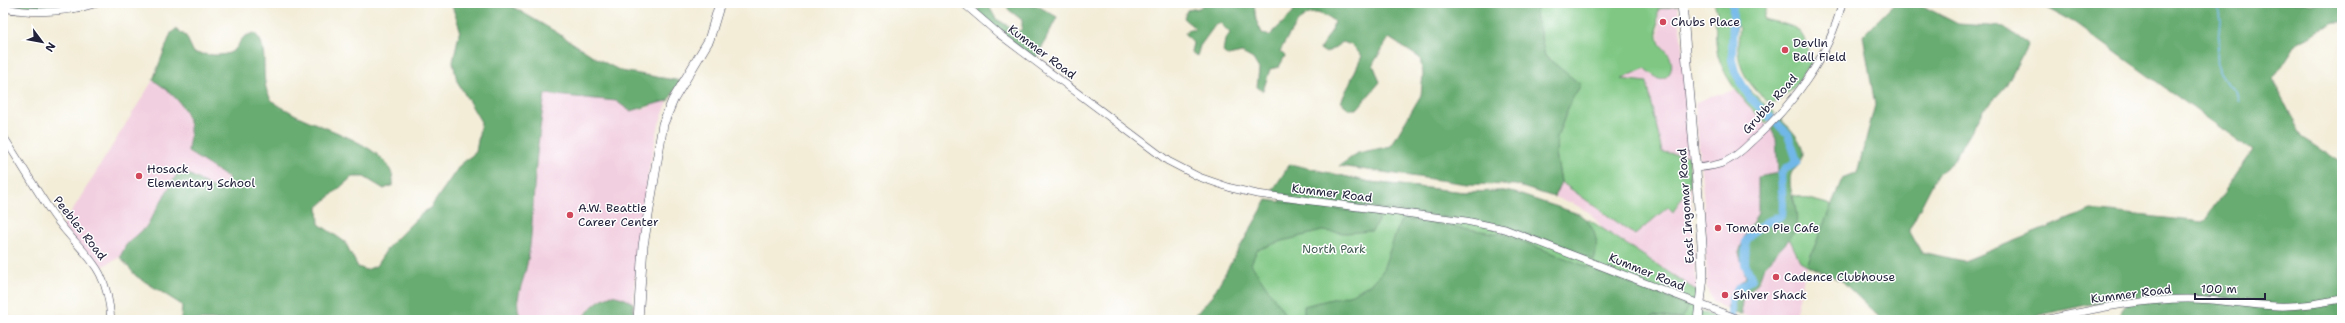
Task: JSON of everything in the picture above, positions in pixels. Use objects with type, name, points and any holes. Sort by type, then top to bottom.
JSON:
[{"type":"main road","points":[[638,320],[642,258],[663,124],[673,100],[706,46],[714,26],[720,3]]},
{"type":"main road","name":"East Ingomar Road","points":[[1682,3],[1703,261],[1698,320]]},
{"type":"street","points":[[3,8],[29,12],[57,12],[98,3]]},
{"type":"street","name":"Kummer Road","points":[[963,3],[999,34],[1168,161],[1199,177],[1253,194],[1491,225],[1525,236],[1741,320]]},
{"type":"street","name":"Grubbs Road","points":[[1696,168],[1720,164],[1730,159],[1769,125],[1777,116],[1800,89],[1820,57],[1834,30],[1842,3]]},
{"type":"street","name":"Peebles Road","points":[[3,136],[54,216],[98,269],[106,286],[111,320]]},
{"type":"street","name":"Kummer Road","points":[[2043,320],[2111,306],[2164,300],[2212,301],[2276,306],[2317,304],[2342,299]]},
{"type":"shaded area","points":[[1678,6],[1685,77],[1689,156],[1662,152],[1647,82],[1621,79],[1645,68],[1655,77],[1663,79],[1669,74],[1672,65],[1668,53],[1660,43],[1658,9]]},
{"type":"shaded area","points":[[153,80],[171,91],[184,110],[190,128],[188,152],[229,178],[220,193],[160,205],[146,227],[126,245],[120,257],[98,269],[62,227]]},
{"type":"shaded area","points":[[1737,90],[1750,108],[1771,129],[1776,139],[1778,173],[1758,177],[1758,212],[1745,235],[1746,277],[1731,292],[1726,309],[1714,302],[1707,289],[1704,205],[1695,103],[1711,96]]},
{"type":"shaded area","points":[[545,94],[616,101],[631,111],[648,108],[655,103],[668,101],[659,124],[650,164],[637,255],[633,303],[623,298],[612,296],[599,300],[588,310],[583,320],[523,320],[518,313],[519,295],[526,269],[531,239],[535,175]]},
{"type":"shaded area","points":[[1561,182],[1635,235],[1668,207],[1674,212],[1690,185],[1697,291],[1605,243],[1601,226],[1590,213],[1572,203],[1554,197]]},
{"type":"shaded area","points":[[1789,238],[1800,261],[1807,265],[1794,320],[1760,320],[1742,315],[1742,301],[1744,295],[1759,280],[1764,267],[1773,254]]},
{"type":"green space","points":[[3,3],[83,3],[44,9],[3,4]]},
{"type":"green space","points":[[451,3],[506,3],[556,32],[596,58],[621,71],[681,81],[668,101],[630,111],[616,101],[545,94],[537,155],[530,249],[518,297],[518,310],[523,320],[179,320],[181,319],[182,305],[136,276],[120,257],[126,245],[146,227],[180,169],[220,192],[229,178],[188,152],[190,127],[185,112],[177,99],[153,80],[171,33],[176,29],[186,36],[194,53],[214,55],[233,51],[242,39],[254,33],[262,46],[264,55],[265,82],[267,91],[273,101],[301,117],[369,148],[382,159],[391,171],[393,185],[384,189],[364,177],[352,177],[318,207],[319,224],[345,242],[358,267],[366,270],[376,266],[389,246],[419,216],[431,207],[460,165],[476,152],[481,122],[457,81],[453,62],[460,29]]},
{"type":"green space","points":[[983,3],[987,3],[996,19],[1019,32],[1022,28],[1022,20],[1009,10],[1005,3],[1036,5],[1057,17],[1035,61],[975,14]]},
{"type":"green space","points":[[1207,3],[1254,4],[1256,20],[1262,33],[1269,36],[1292,14],[1297,3],[1538,3],[1536,14],[1545,56],[1581,85],[1571,101],[1557,137],[1556,154],[1561,182],[1554,197],[1515,185],[1467,184],[1339,166],[1358,153],[1391,146],[1421,95],[1423,74],[1420,58],[1389,38],[1373,64],[1380,82],[1357,109],[1349,109],[1341,102],[1362,56],[1351,45],[1343,42],[1326,53],[1320,49],[1332,30],[1334,21],[1317,13],[1311,14],[1305,16],[1299,21],[1290,33],[1280,51],[1285,56],[1279,67],[1270,69],[1263,91],[1257,87],[1259,69],[1253,59],[1242,53],[1228,56],[1223,52],[1225,40],[1230,33],[1220,23],[1216,24],[1200,46],[1197,56],[1191,52],[1193,43],[1185,34],[1188,29],[1194,30],[1195,28],[1184,19],[1187,10],[1199,8]]},
{"type":"green space","points":[[1538,3],[1678,3],[1678,6],[1658,9],[1658,36],[1660,44],[1670,57],[1672,66],[1669,74],[1658,79],[1645,68],[1622,79],[1647,82],[1662,152],[1689,156],[1690,185],[1673,212],[1668,207],[1635,235],[1561,182],[1556,155],[1557,137],[1559,127],[1580,85],[1545,57],[1536,14]]},
{"type":"green space","points":[[1714,3],[1767,3],[1763,19],[1791,26],[1801,33],[1805,40],[1812,61],[1789,93],[1776,101],[1769,103],[1753,87],[1742,70],[1738,51],[1740,28],[1737,25],[1734,56],[1736,67],[1739,76],[1745,84],[1775,113],[1766,123],[1743,99],[1724,71],[1716,47],[1715,16],[1717,12]]},
{"type":"green space","points":[[1895,3],[1917,3],[1958,24],[2004,27],[2028,44],[2005,87],[1984,110],[1951,164],[1937,175],[1909,230],[1921,252],[1964,261],[2091,210],[2203,222],[2253,151],[2075,23],[2038,3],[2342,3],[2342,22],[2334,22],[2297,43],[2273,80],[2302,137],[2342,163],[2342,320],[2115,320],[2133,295],[2017,320],[1882,320],[1842,281],[1807,265],[1842,179],[1857,173],[1875,105],[1863,35]]},
{"type":"green space","points":[[1780,119],[1797,137],[1803,153],[1800,163],[1791,174],[1790,181],[1796,209],[1796,224],[1791,236],[1767,263],[1757,283],[1744,297],[1742,304],[1742,315],[1726,309],[1731,292],[1746,277],[1739,253],[1745,235],[1758,213],[1758,177],[1778,173],[1776,139],[1771,129]]},
{"type":"green space","points":[[1290,164],[1370,182],[1464,192],[1504,191],[1515,193],[1579,214],[1584,218],[1589,223],[1595,234],[1596,253],[1594,260],[1502,225],[1271,193]]},
{"type":"green space","name":"North Park","points":[[1302,167],[1370,182],[1464,192],[1504,191],[1570,212],[1591,221],[1697,291],[1697,310],[1722,320],[1204,320]]},
{"type":"green space","points":[[1793,195],[1832,205],[1807,265],[1800,261],[1789,238],[1794,228],[1796,217]]},
{"type":"green space","points":[[1267,200],[1378,215],[1378,221],[1372,231],[1345,233],[1322,231],[1279,242],[1257,250],[1251,264],[1285,314],[1282,320],[1191,320],[1212,296]]},
{"type":"green space","points":[[1405,219],[1506,235],[1688,306],[1682,319],[1653,316],[1646,320],[1304,320],[1304,306],[1352,294],[1370,284],[1382,272],[1400,222]]},
{"type":"green space","points":[[612,295],[633,303],[633,320],[583,320],[595,304]]},
{"type":"waterway","points":[[1731,320],[1731,300],[1738,289],[1752,279],[1745,264],[1746,241],[1753,232],[1766,222],[1782,216],[1783,205],[1781,175],[1786,168],[1797,161],[1788,134],[1750,98],[1735,72],[1732,60],[1733,3]]},
{"type":"waterway","points":[[2218,3],[2220,22],[2217,50],[2218,73],[2236,92],[2239,102]]},
{"type":"place","name":"Chubs Place","points":[[1663,22]]},
{"type":"place","name":"Devlin Ball Field","points":[[1785,50]]},
{"type":"place","name":"Hosack Elementary School","points":[[139,176]]},
{"type":"place","name":"A.W. Beattie Career Center","points":[[570,215]]},
{"type":"place","name":"Tomato Pie Cafe","points":[[1718,228]]},
{"type":"place","name":"Cadence Clubhouse","points":[[1776,277]]},
{"type":"place","name":"Shiver Shack","points":[[1725,295]]}]
